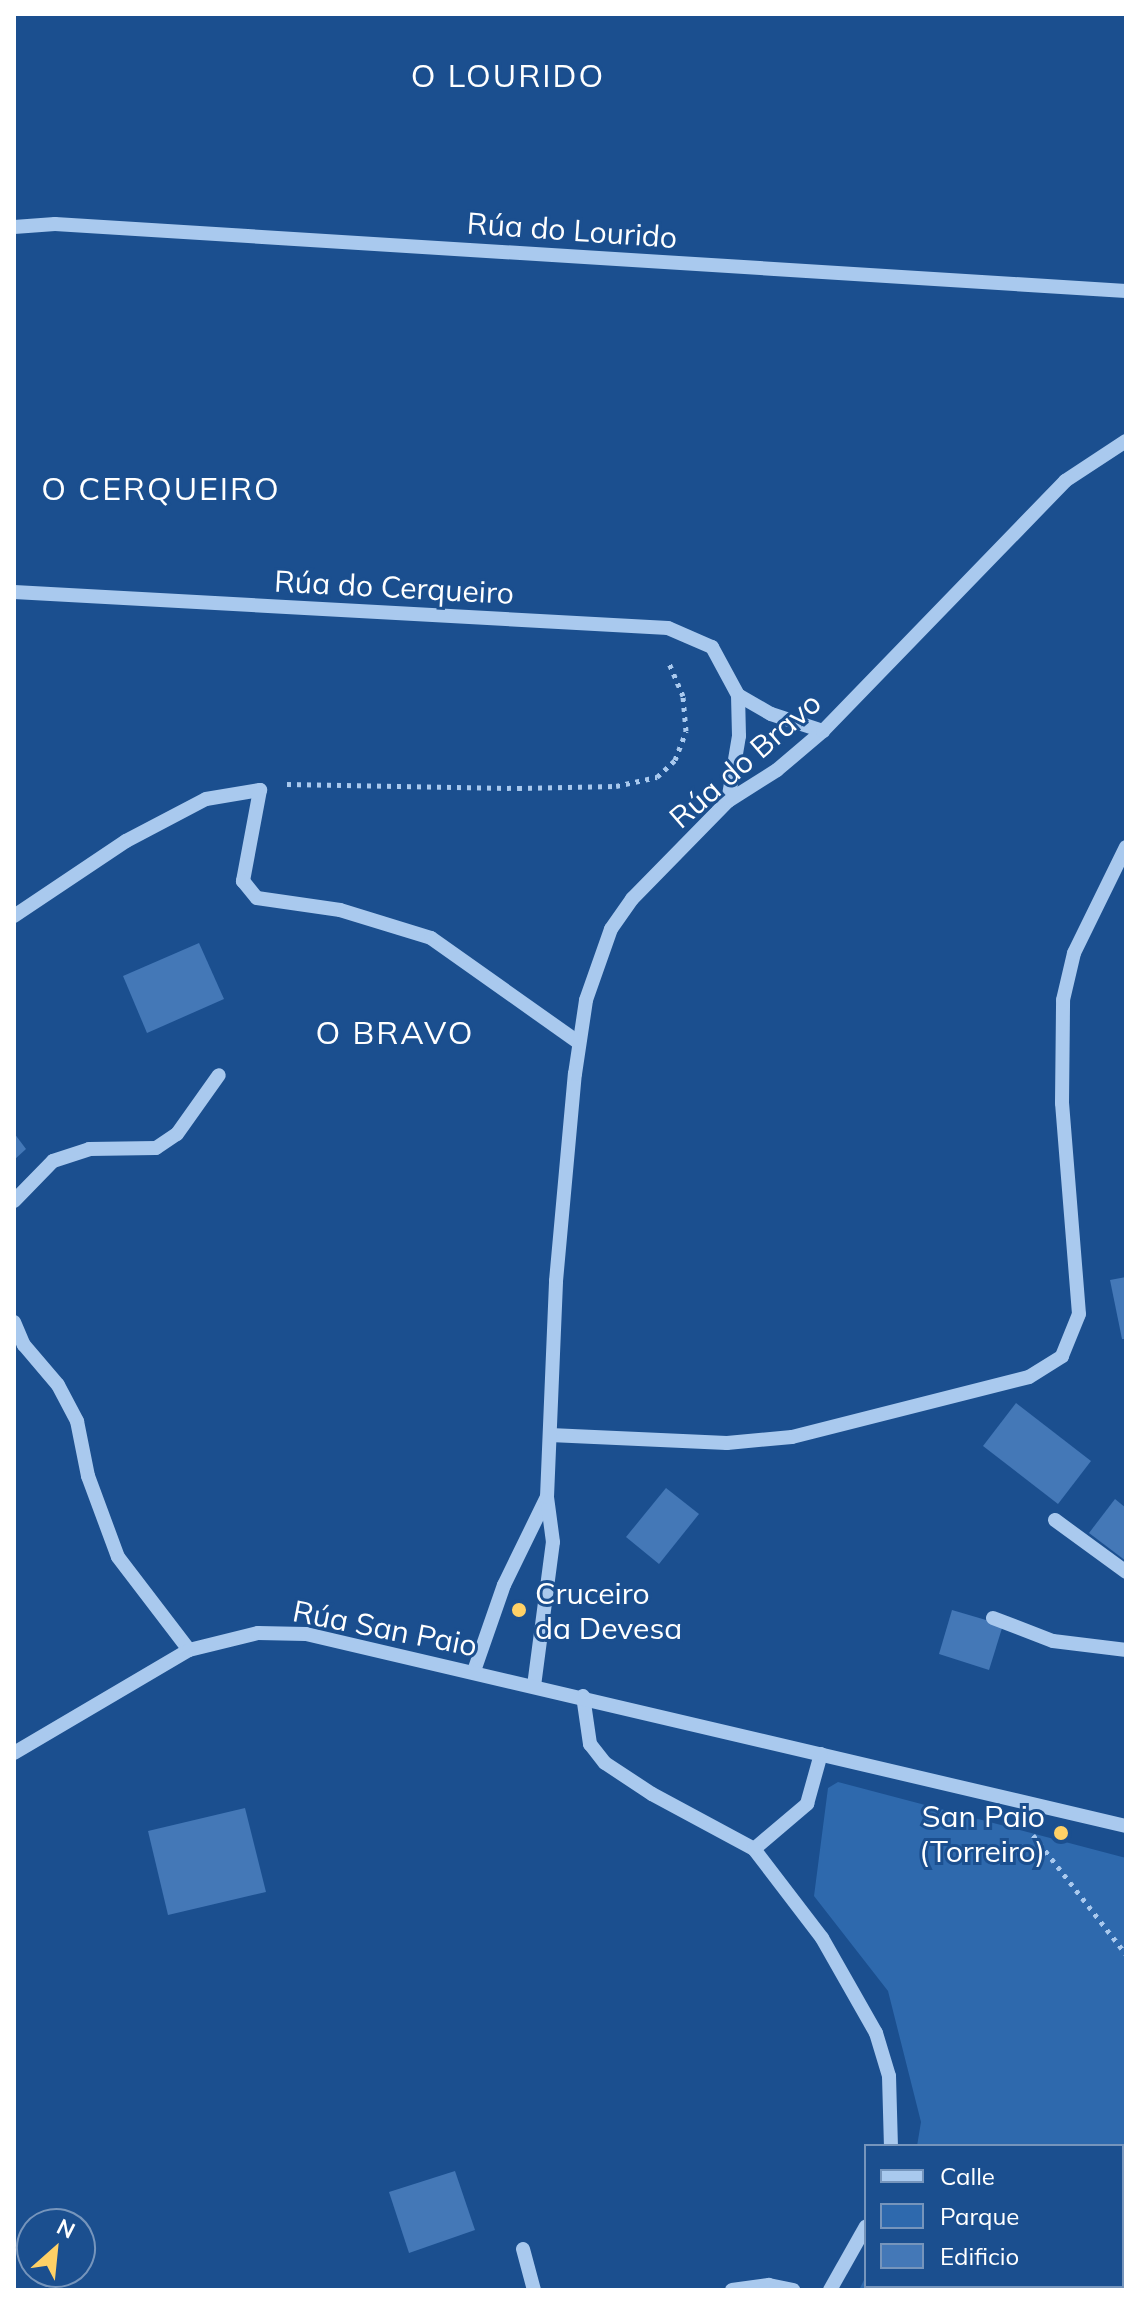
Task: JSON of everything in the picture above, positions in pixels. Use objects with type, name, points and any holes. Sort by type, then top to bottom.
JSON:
[{"type":"street","name":"Rúa do Lourido","points":[[14,227],[55,224],[1126,291]]},
{"type":"street","name":"Rúa do Bravo","points":[[534,1686],[551,1578],[547,1497],[556,1281],[578,1042],[598,959],[611,929],[632,899],[728,801],[777,770],[823,731],[1065,481],[1126,441]]},
{"type":"street","name":"Rúa do Cerqueiro","points":[[14,592],[668,628],[712,647],[738,695],[739,736],[728,801]]},
{"type":"street","points":[[738,695],[771,714],[823,731]]},
{"type":"street","points":[[14,916],[126,841],[193,806],[260,790],[243,881],[257,898],[340,910],[431,938],[578,1042]]},
{"type":"street","points":[[550,1435],[727,1443],[792,1437],[1029,1377],[1062,1356],[1079,1314],[1062,1103],[1063,1000],[1074,953],[1126,847]]},
{"type":"street","points":[[14,1201],[53,1161],[89,1149],[156,1148],[177,1134],[219,1075]]},
{"type":"street","points":[[14,1322],[24,1345],[58,1385],[77,1421],[88,1476],[118,1557],[189,1650]]},
{"type":"street","name":"Rúa do Bravo","points":[[474,1671],[504,1585],[547,1497]]},
{"type":"street","points":[[1055,1520],[1126,1572]]},
{"type":"street","points":[[993,1618],[1053,1641],[1126,1650]]},
{"type":"street","name":"Rúa San Paio","points":[[14,1753],[189,1650],[258,1633],[306,1634],[583,1696],[1126,1826]]},
{"type":"street","points":[[583,1696],[590,1744],[605,1763],[652,1794],[754,1849],[822,1938],[870,2020],[889,2076],[891,2144]]},
{"type":"street","points":[[754,1849],[807,1804],[821,1754]]},
{"type":"street","points":[[830,2290],[864,2230]]},
{"type":"street","points":[[523,2249],[534,2290]]},
{"type":"street","points":[[732,2290],[769,2285],[793,2290]]},
{"type":"path","points":[[260,790],[264,783],[616,786],[657,777],[675,760],[686,731],[677,674],[666,658],[655,654]]},
{"type":"path","points":[[1026,1824],[1126,1954]]},
{"type":"green space","points":[[838,1782],[1126,1858],[1126,2290],[859,2290],[864,2280],[864,2288],[1124,2288],[1124,2144],[917,2144],[921,2122],[888,1991],[814,1896],[828,1788]]},
{"type":"building","points":[[199,943],[224,999],[147,1033],[123,976]]},
{"type":"building","points":[[14,1133],[26,1149],[14,1160]]},
{"type":"building","points":[[1126,1277],[1126,1339],[1122,1339],[1110,1280]]},
{"type":"building","points":[[1016,1403],[1091,1461],[1058,1504],[983,1446]]},
{"type":"building","points":[[666,1488],[699,1514],[659,1564],[626,1537]]},
{"type":"building","points":[[1115,1499],[1126,1508],[1126,1561],[1089,1533]]},
{"type":"building","points":[[952,1610],[1003,1625],[989,1670],[939,1654]]},
{"type":"building","points":[[245,1808],[266,1892],[168,1915],[148,1831]]},
{"type":"building","points":[[455,2171],[475,2230],[409,2253],[389,2192]]},
{"type":"place","name":"Cruceiro da Devesa","points":[[519,1610]]},
{"type":"place","name":"San Paio (Torreiro)","points":[[1061,1833]]},
{"type":"district","name":"O LOURIDO","points":[[508,75]]},
{"type":"district","name":"O CERQUEIRO","points":[[161,488]]},
{"type":"district","name":"O BRAVO","points":[[395,1032]]}]
